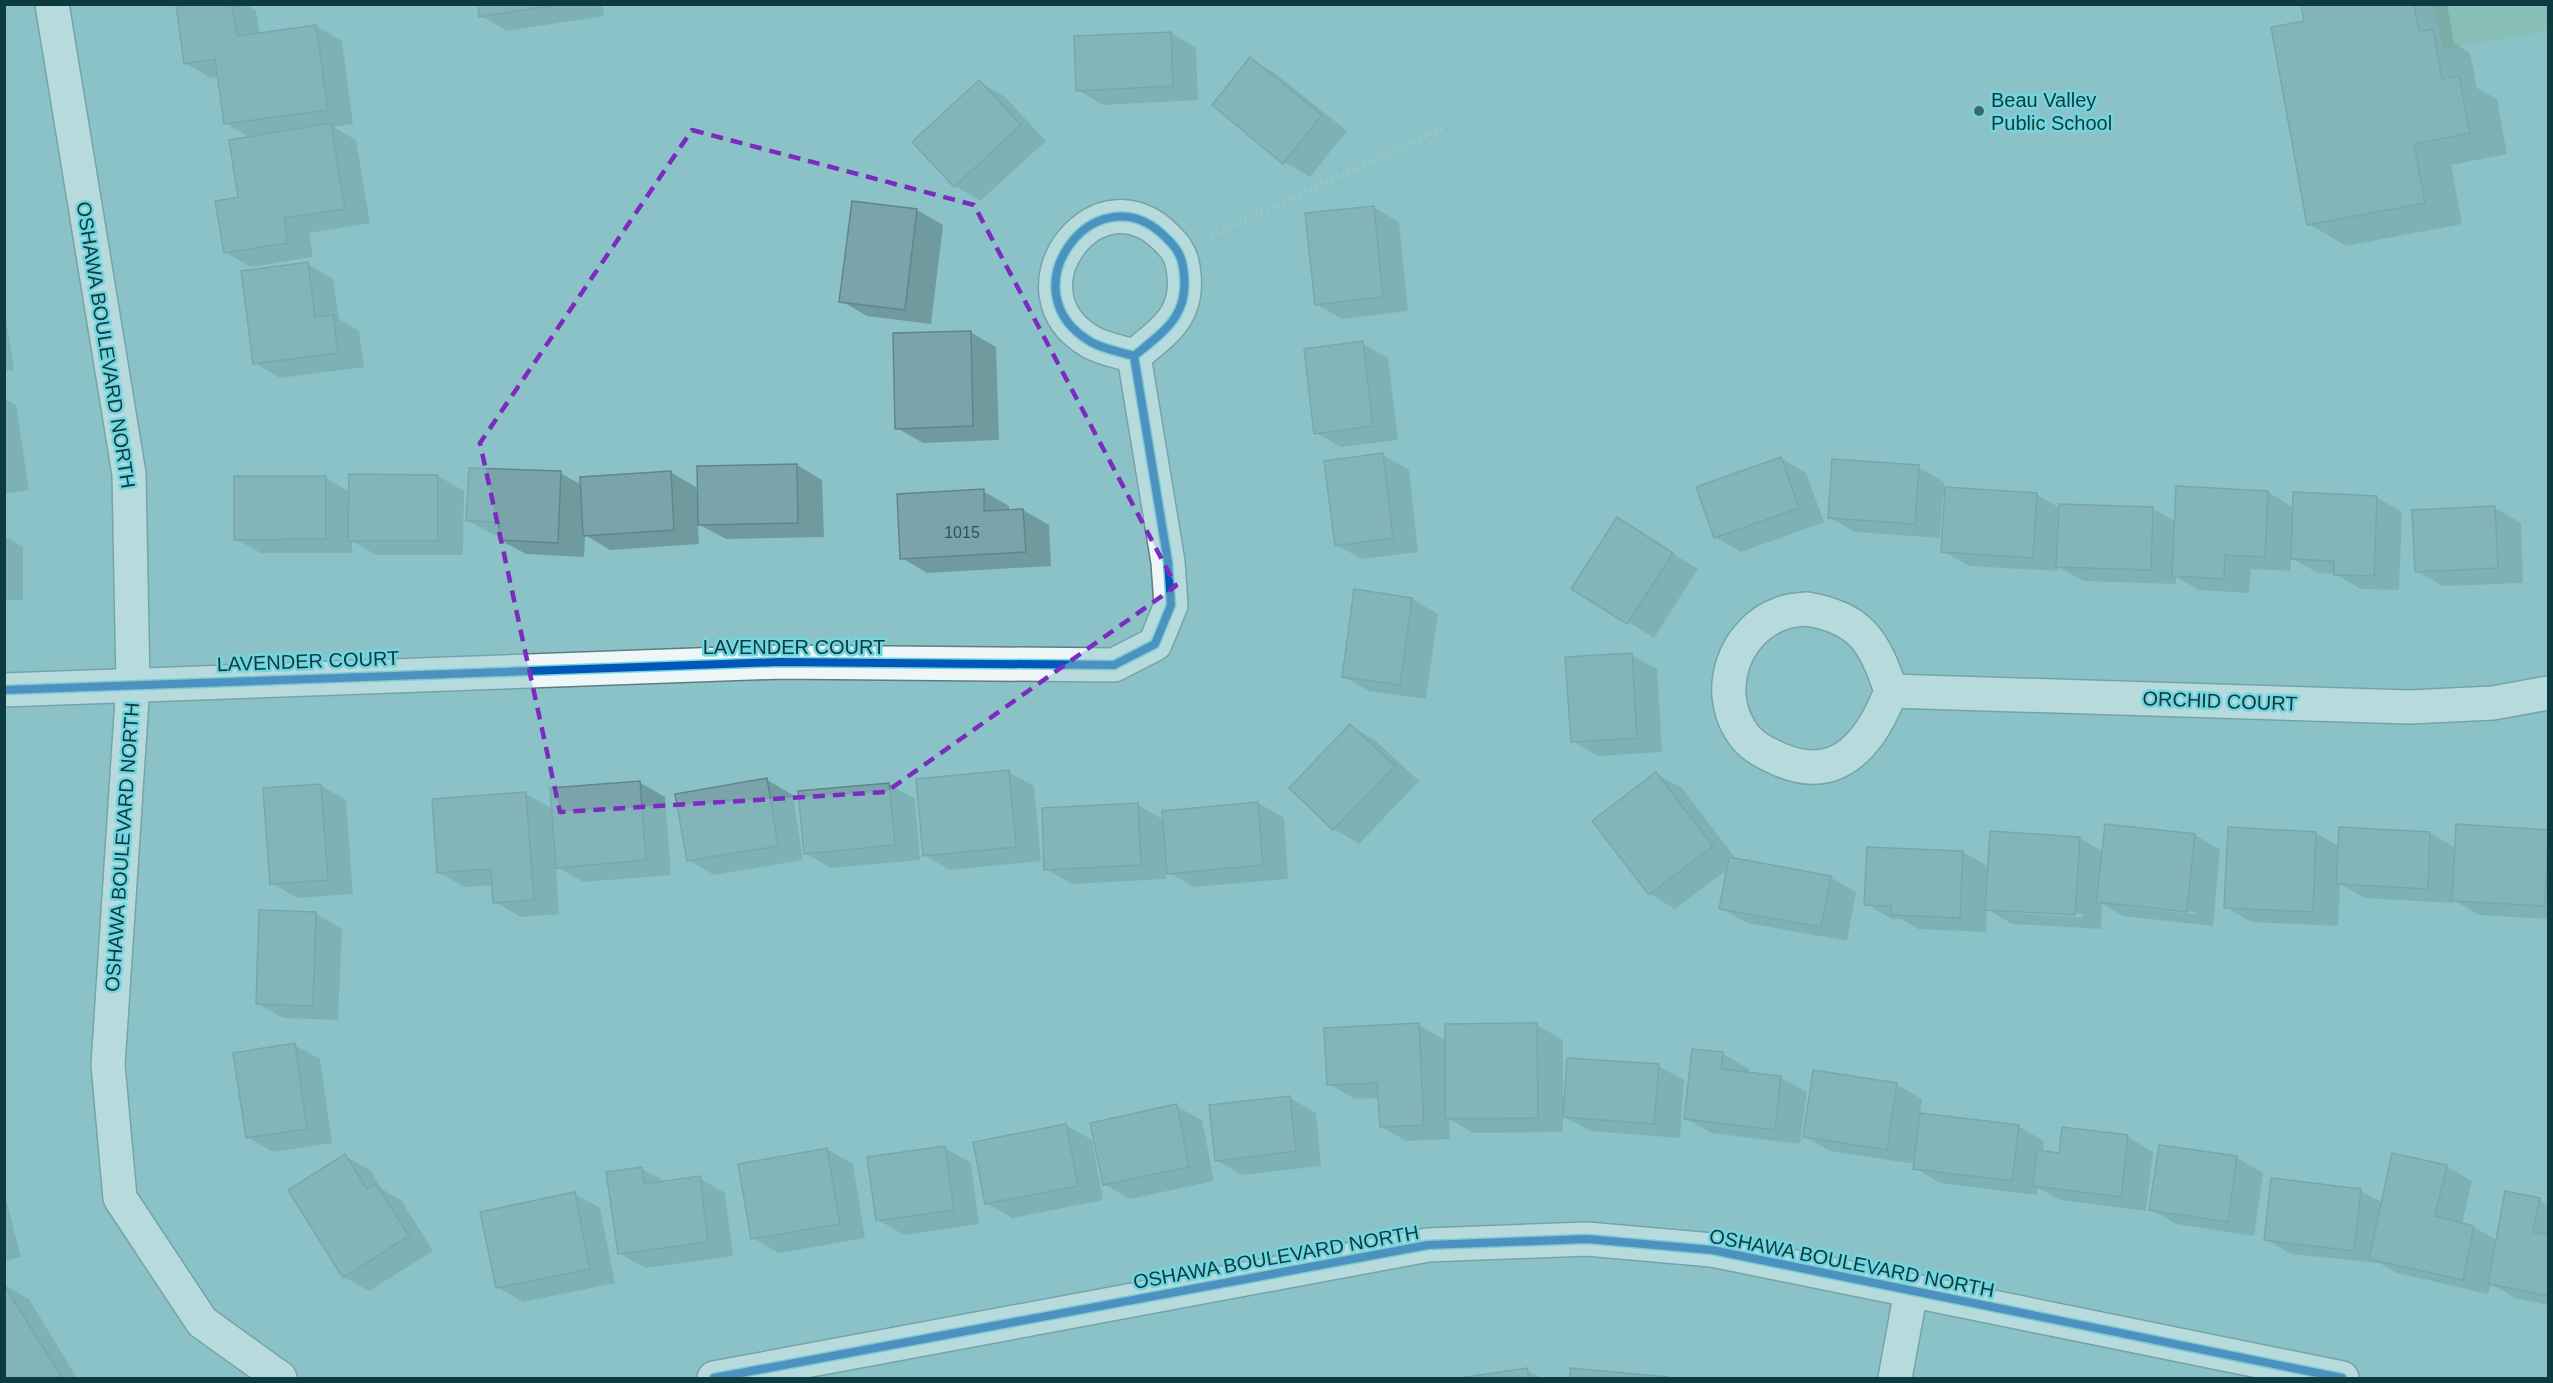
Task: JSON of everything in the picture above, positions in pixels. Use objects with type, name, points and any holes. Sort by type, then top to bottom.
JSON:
[{"type":"street","name":"OSHAWA BOULEVARD NORTH","points":[[52,4],[129,474],[134,684],[108,1065],[120,1198],[202,1322],[280,1378]]},
{"type":"street","points":[[1110,219],[1133,219],[1154,227],[1179,251],[1186,284],[1182,307],[1170,327],[1134,356],[1093,344],[1076,332],[1063,316],[1056,297],[1055,276],[1061,256],[1072,239],[1088,226],[1110,219]]},
{"type":"street","name":"LAVENDER COURT","points":[[4,690],[780,662],[1114,665],[1155,644],[1171,605],[1168,562],[1134,356]]},
{"type":"street","points":[[1807,609],[1830,613],[1855,625],[1873,644],[1891,691],[1881,717],[1867,740],[1850,755],[1824,765],[1797,767],[1760,751],[1741,731],[1729,701],[1729,674],[1736,654],[1752,632],[1779,614],[1807,609]]},
{"type":"street","name":"ORCHID COURT","points":[[1891,691],[2410,706],[2493,703],[2548,693]]},
{"type":"street","name":"OSHAWA BOULEVARD NORTH","points":[[714,1378],[1428,1245],[1587,1239],[1712,1250],[2342,1378]]},
{"type":"street","points":[[1895,1378],[1911,1291]]},
{"type":"path","points":[[1179,251],[1445,127]]},
{"type":"highlighted area","points":[[692,130],[974,205],[1176,586],[886,792],[560,812],[480,443]]},
{"type":"green space","points":[[2434,5],[2548,5],[2548,31],[2442,49]]},
{"type":"building","points":[[176,4],[232,4],[237,36],[316,25],[328,110],[224,124],[215,59],[184,64]]},
{"type":"building","points":[[478,4],[562,4],[479,17]]},
{"type":"building","points":[[2301,4],[2414,4],[2419,32],[2433,29],[2442,79],[2459,76],[2470,133],[2414,144],[2425,203],[2307,225],[2271,27],[2304,21]]},
{"type":"building","points":[[1171,32],[1173,86],[1076,91],[1074,36]]},
{"type":"building","points":[[1250,57],[1322,115],[1283,164],[1212,105]]},
{"type":"building","points":[[979,80],[1021,125],[954,187],[912,142]]},
{"type":"building","points":[[331,123],[345,209],[284,218],[288,243],[224,253],[215,201],[238,197],[229,140]]},
{"type":"building","points":[[852,201],[917,209],[905,310],[839,302]]},
{"type":"building","points":[[1374,206],[1383,297],[1315,305],[1305,213]]},
{"type":"building","points":[[308,262],[315,317],[333,315],[338,353],[253,364],[241,271]]},
{"type":"building","points":[[971,331],[973,426],[895,429],[893,333]]},
{"type":"building","points":[[1363,341],[1373,426],[1314,434],[1304,349]]},
{"type":"building","points":[[1383,453],[1393,538],[1335,546],[1324,461]]},
{"type":"building","points":[[1781,457],[1799,508],[1714,538],[1696,487]]},
{"type":"building","points":[[1832,459],[1919,465],[1915,524],[1828,518]]},
{"type":"building","points":[[797,464],[798,523],[698,525],[697,466]]},
{"type":"building","points":[[469,468],[561,471],[558,543],[498,540],[499,522],[466,521]]},
{"type":"building","points":[[671,471],[674,530],[583,536],[580,477]]},
{"type":"building","points":[[349,474],[438,475],[438,541],[348,541]]},
{"type":"building","points":[[234,476],[326,476],[326,539],[234,540]]},
{"type":"building","points":[[2176,486],[2268,491],[2265,557],[2225,555],[2224,579],[2172,576]]},
{"type":"building","points":[[1945,487],[2037,493],[2033,558],[1941,552]]},
{"type":"building","points":[[984,489],[984,511],[1023,509],[1026,552],[900,559],[897,494]]},
{"type":"building","points":[[2293,492],[2377,496],[2374,576],[2334,575],[2334,561],[2291,559]]},
{"type":"building","points":[[2059,504],[2153,507],[2151,570],[2056,567]]},
{"type":"building","points":[[2495,506],[2498,568],[2415,572],[2412,510]]},
{"type":"building","points":[[1617,517],[1673,553],[1627,624],[1571,589]]},
{"type":"building","points":[[1354,589],[1412,598],[1400,685],[1342,677]]},
{"type":"building","points":[[1632,653],[1637,738],[1571,742],[1565,657]]},
{"type":"building","points":[[1350,724],[1395,766],[1333,830],[1289,788]]},
{"type":"building","points":[[1009,770],[1016,847],[923,856],[916,779]]},
{"type":"building","points":[[1656,772],[1713,846],[1649,895],[1592,821]]},
{"type":"building","points":[[767,778],[778,846],[687,861],[675,794]]},
{"type":"building","points":[[640,781],[646,860],[556,868],[550,788]]},
{"type":"building","points":[[889,783],[895,845],[804,854],[798,791]]},
{"type":"building","points":[[321,784],[328,880],[270,884],[263,788]]},
{"type":"building","points":[[526,792],[534,900],[493,903],[491,869],[437,873],[432,799]]},
{"type":"building","points":[[1258,802],[1263,865],[1167,874],[1162,811]]},
{"type":"building","points":[[1138,803],[1141,865],[1044,870],[1042,808]]},
{"type":"building","points":[[2105,824],[2195,834],[2187,912],[2096,902]]},
{"type":"building","points":[[2456,824],[2548,830],[2545,906],[2452,901]]},
{"type":"building","points":[[2228,827],[2316,832],[2313,912],[2224,908]]},
{"type":"building","points":[[2339,827],[2430,832],[2428,889],[2336,884]]},
{"type":"building","points":[[1990,831],[2080,837],[2075,915],[1985,910]]},
{"type":"building","points":[[1867,847],[1963,851],[1960,918],[1891,915],[1891,906],[1864,905]]},
{"type":"building","points":[[1729,857],[1831,876],[1821,927],[1719,909]]},
{"type":"building","points":[[259,910],[316,912],[313,1006],[256,1004]]},
{"type":"building","points":[[1419,1023],[1424,1125],[1380,1127],[1377,1083],[1327,1085],[1324,1028]]},
{"type":"building","points":[[1537,1023],[1538,1118],[1445,1119],[1445,1024]]},
{"type":"building","points":[[295,1043],[307,1129],[246,1138],[233,1053]]},
{"type":"building","points":[[1692,1049],[1723,1052],[1721,1069],[1781,1076],[1775,1130],[1684,1119]]},
{"type":"building","points":[[1567,1058],[1659,1064],[1654,1124],[1563,1117]]},
{"type":"building","points":[[1813,1070],[1897,1083],[1887,1150],[1803,1137]]},
{"type":"building","points":[[1290,1096],[1296,1151],[1215,1161],[1209,1105]]},
{"type":"building","points":[[1177,1104],[1189,1167],[1103,1185],[1090,1123]]},
{"type":"building","points":[[1920,1113],[2019,1125],[2012,1181],[1913,1169]]},
{"type":"building","points":[[1066,1124],[1078,1186],[985,1204],[973,1142]]},
{"type":"building","points":[[2062,1127],[2128,1135],[2121,1197],[2033,1186],[2037,1150],[2059,1153]]},
{"type":"building","points":[[2159,1145],[2237,1156],[2228,1222],[2149,1210]]},
{"type":"building","points":[[945,1146],[954,1210],[876,1221],[867,1157]]},
{"type":"building","points":[[827,1148],[840,1224],[751,1239],[738,1164]]},
{"type":"building","points":[[2392,1153],[2447,1165],[2435,1216],[2474,1226],[2463,1280],[2369,1259]]},
{"type":"building","points":[[345,1154],[367,1189],[376,1184],[409,1236],[343,1278],[288,1190]]},
{"type":"building","points":[[642,1167],[644,1184],[700,1176],[708,1242],[618,1254],[606,1172]]},
{"type":"building","points":[[2271,1178],[2361,1189],[2354,1251],[2264,1240]]},
{"type":"building","points":[[2505,1191],[2540,1198],[2533,1232],[2548,1235],[2548,1296],[2488,1284]]},
{"type":"building","points":[[575,1192],[590,1269],[496,1288],[480,1212]]},
{"type":"building","points":[[4,1285],[61,1376],[57,1378],[4,1378]]},
{"type":"building","points":[[1527,1368],[1529,1378],[1459,1378]]},
{"type":"building","points":[[1570,1368],[1669,1377],[1669,1378],[1570,1378]]},
{"type":"cycle path","points":[[4,690],[780,662],[1114,665],[1155,644],[1171,605],[1168,562],[1134,356],[1091,342],[1067,320],[1056,295],[1058,270],[1069,246],[1087,228],[1110,218],[1135,218],[1161,233],[1175,248],[1183,267],[1185,283],[1180,309],[1166,328],[1134,356]]},
{"type":"cycle path","points":[[714,1378],[1428,1245],[1587,1239],[1712,1250],[2342,1378]]},
{"type":"place","name":"Beau Valley Public School","points":[[1979,111]]}]
